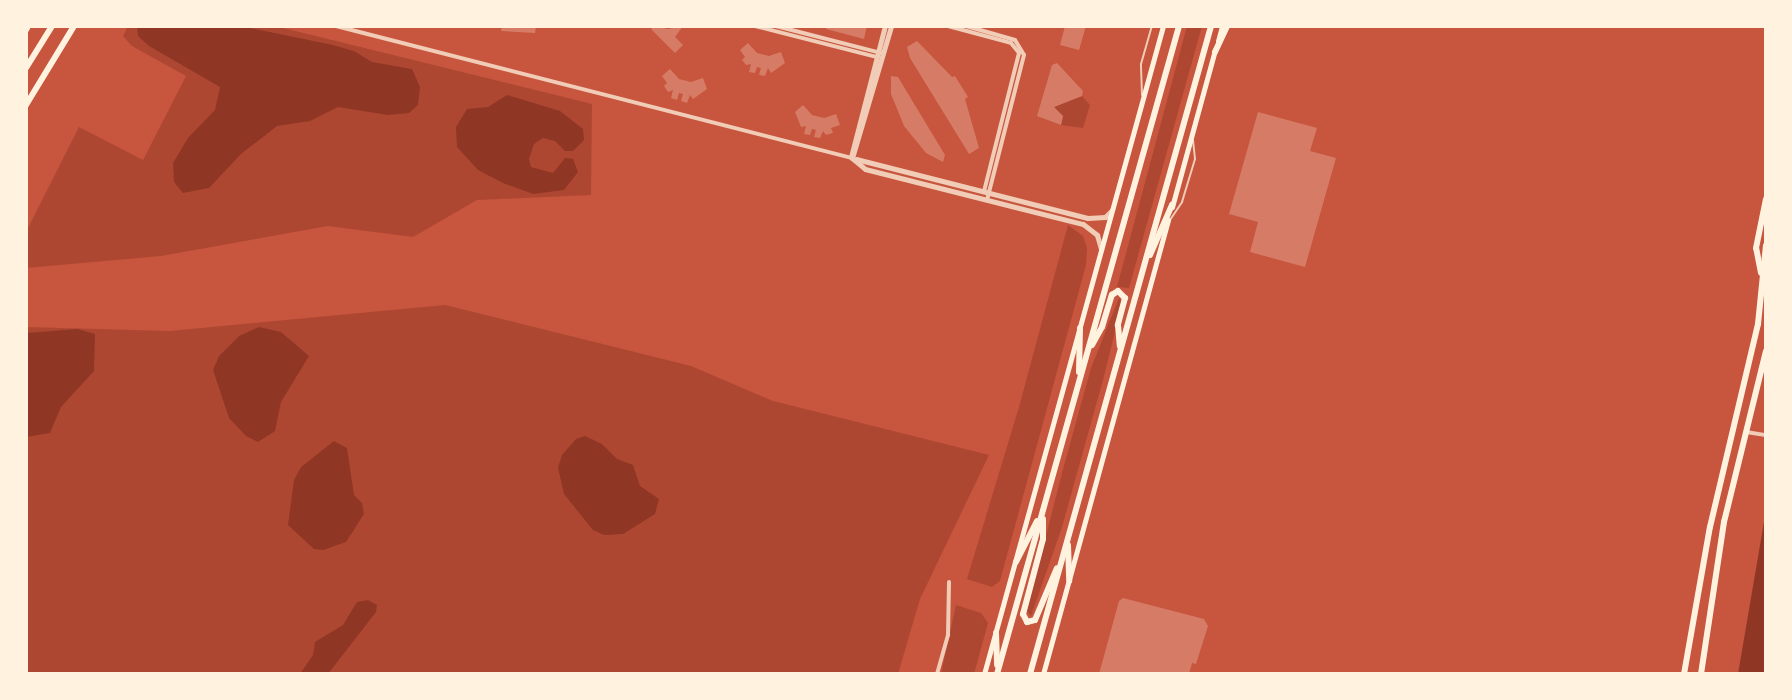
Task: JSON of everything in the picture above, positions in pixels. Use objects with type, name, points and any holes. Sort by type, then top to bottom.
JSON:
[{"type":"main road","points":[[26,68],[52,26]]},
{"type":"main road","points":[[26,105],[74,26]]},
{"type":"main road","points":[[984,674],[1163,26]]},
{"type":"main road","points":[[998,673],[1179,26]]},
{"type":"main road","points":[[1030,674],[1211,26]]},
{"type":"main road","points":[[1043,674],[1224,26]]},
{"type":"main road","points":[[1762,281],[1756,248],[1766,199]]},
{"type":"main road","points":[[1142,273],[1172,205]]},
{"type":"main road","points":[[1684,674],[1710,527],[1758,324],[1766,245]]},
{"type":"main road","points":[[1087,354],[1102,327],[1112,295],[1118,291],[1125,298],[1118,325],[1119,353]]},
{"type":"main road","points":[[1079,384],[1080,328]]},
{"type":"main road","points":[[1701,674],[1724,522],[1766,351]]},
{"type":"main road","points":[[1016,562],[1043,511]]},
{"type":"main road","points":[[1043,511],[1043,539],[1023,614],[1027,622],[1036,618],[1045,590],[1062,557]]},
{"type":"main road","points":[[1068,538],[1069,581]]},
{"type":"main road","points":[[996,633],[998,673]]},
{"type":"street","points":[[339,26],[852,158],[865,169],[1092,218],[1105,217],[1112,210]]},
{"type":"street","points":[[755,26],[880,55]]},
{"type":"street","points":[[776,26],[880,55]]},
{"type":"street","points":[[852,158],[885,26]]},
{"type":"street","points":[[880,55],[891,26]]},
{"type":"street","points":[[948,26],[1011,43],[1019,53],[986,196]]},
{"type":"street","points":[[966,26],[1011,38],[1023,51],[986,196]]},
{"type":"street","points":[[986,196],[1087,226],[1097,235],[1101,252]]},
{"type":"street","points":[[1744,432],[1766,435]]},
{"type":"street","points":[[937,674],[948,635],[949,582]]},
{"type":"lane","points":[[1142,101],[1141,64],[1152,26]]},
{"type":"lane","points":[[1167,224],[1182,202],[1195,159],[1192,135]]},
{"type":"shaded area","points":[[128,26],[275,26],[592,104],[591,195],[477,200],[413,237],[328,226],[161,256],[26,268],[26,232],[79,127],[143,160],[186,76],[132,46],[123,36]]},
{"type":"shaded area","points":[[137,26],[240,26],[333,45],[354,51],[372,62],[412,69],[420,87],[418,105],[409,113],[388,115],[338,107],[310,121],[277,126],[241,154],[209,188],[183,193],[174,182],[173,163],[188,138],[215,110],[220,87],[149,46],[138,36]]},
{"type":"shaded area","points":[[1187,26],[1202,26],[1129,288],[1117,287]]},
{"type":"shaded area","points":[[507,95],[560,111],[583,129],[584,140],[573,151],[565,151],[555,141],[543,138],[534,144],[529,159],[531,167],[553,173],[565,158],[573,159],[578,172],[564,190],[533,194],[503,183],[478,170],[457,147],[456,127],[467,109],[488,107]]},
{"type":"shaded area","points":[[1082,96],[1090,105],[1083,128],[1061,125],[1063,116],[1054,107]]},
{"type":"shaded area","points":[[1068,225],[1083,236],[1087,248],[1086,265],[1000,581],[992,587],[967,579],[1019,407]]},
{"type":"shaded area","points":[[1119,298],[1122,303],[1103,380],[1062,527],[1031,616],[1027,611],[1091,368]]},
{"type":"shaded area","points":[[445,305],[691,366],[773,401],[989,455],[920,599],[898,674],[26,674],[26,327],[170,331]]},
{"type":"shaded area","points":[[259,327],[281,332],[309,356],[281,402],[275,431],[258,442],[246,436],[229,418],[213,370],[219,356],[239,336]]},
{"type":"shaded area","points":[[78,329],[95,334],[94,371],[61,407],[50,433],[26,437],[26,333]]},
{"type":"shaded area","points":[[585,436],[602,444],[617,459],[633,465],[640,486],[659,499],[655,514],[623,534],[604,535],[593,530],[564,494],[558,468],[562,455],[576,439]]},
{"type":"shaded area","points":[[334,441],[347,448],[354,495],[362,503],[364,514],[346,542],[323,550],[314,549],[288,525],[294,480],[301,467]]},
{"type":"shaded area","points":[[1765,516],[1766,674],[1738,674]]},
{"type":"shaded area","points":[[368,600],[377,605],[376,612],[328,674],[300,674],[313,655],[315,642],[343,625],[357,602]]},
{"type":"shaded area","points":[[956,605],[981,613],[988,623],[974,674],[941,674]]},
{"type":"building","points":[[502,26],[536,26],[535,33],[501,31]]},
{"type":"building","points":[[654,26],[668,29],[683,26],[675,37],[683,45],[675,53],[651,29]]},
{"type":"building","points":[[827,26],[867,26],[864,39],[826,29]]},
{"type":"building","points":[[1065,26],[1086,26],[1079,50],[1060,45]]},
{"type":"building","points":[[917,41],[952,77],[955,76],[968,97],[965,99],[979,148],[969,154],[910,58],[907,47]]},
{"type":"building","points":[[748,43],[757,53],[769,56],[781,52],[785,63],[771,73],[768,68],[765,76],[759,75],[761,68],[757,67],[755,73],[749,72],[751,64],[746,65],[742,60],[745,57],[740,50]]},
{"type":"building","points":[[1057,63],[1083,91],[1082,96],[1054,107],[1063,116],[1061,125],[1037,116],[1052,65]]},
{"type":"building","points":[[670,69],[679,79],[691,82],[703,78],[707,89],[693,99],[690,95],[687,103],[681,101],[683,94],[679,93],[677,100],[671,98],[673,90],[668,92],[662,76]]},
{"type":"building","points":[[891,76],[898,77],[945,155],[943,162],[926,153],[904,126],[891,94]]},
{"type":"building","points":[[803,105],[812,115],[824,118],[836,114],[840,125],[831,128],[833,133],[826,135],[823,131],[820,138],[814,137],[816,130],[812,129],[810,135],[804,134],[806,126],[801,127],[795,112]]},
{"type":"building","points":[[1258,112],[1317,128],[1310,151],[1336,158],[1305,267],[1250,252],[1258,222],[1229,214]]},
{"type":"building","points":[[1123,598],[1204,619],[1208,626],[1196,664],[1192,663],[1189,674],[1099,674],[1119,601]]}]
